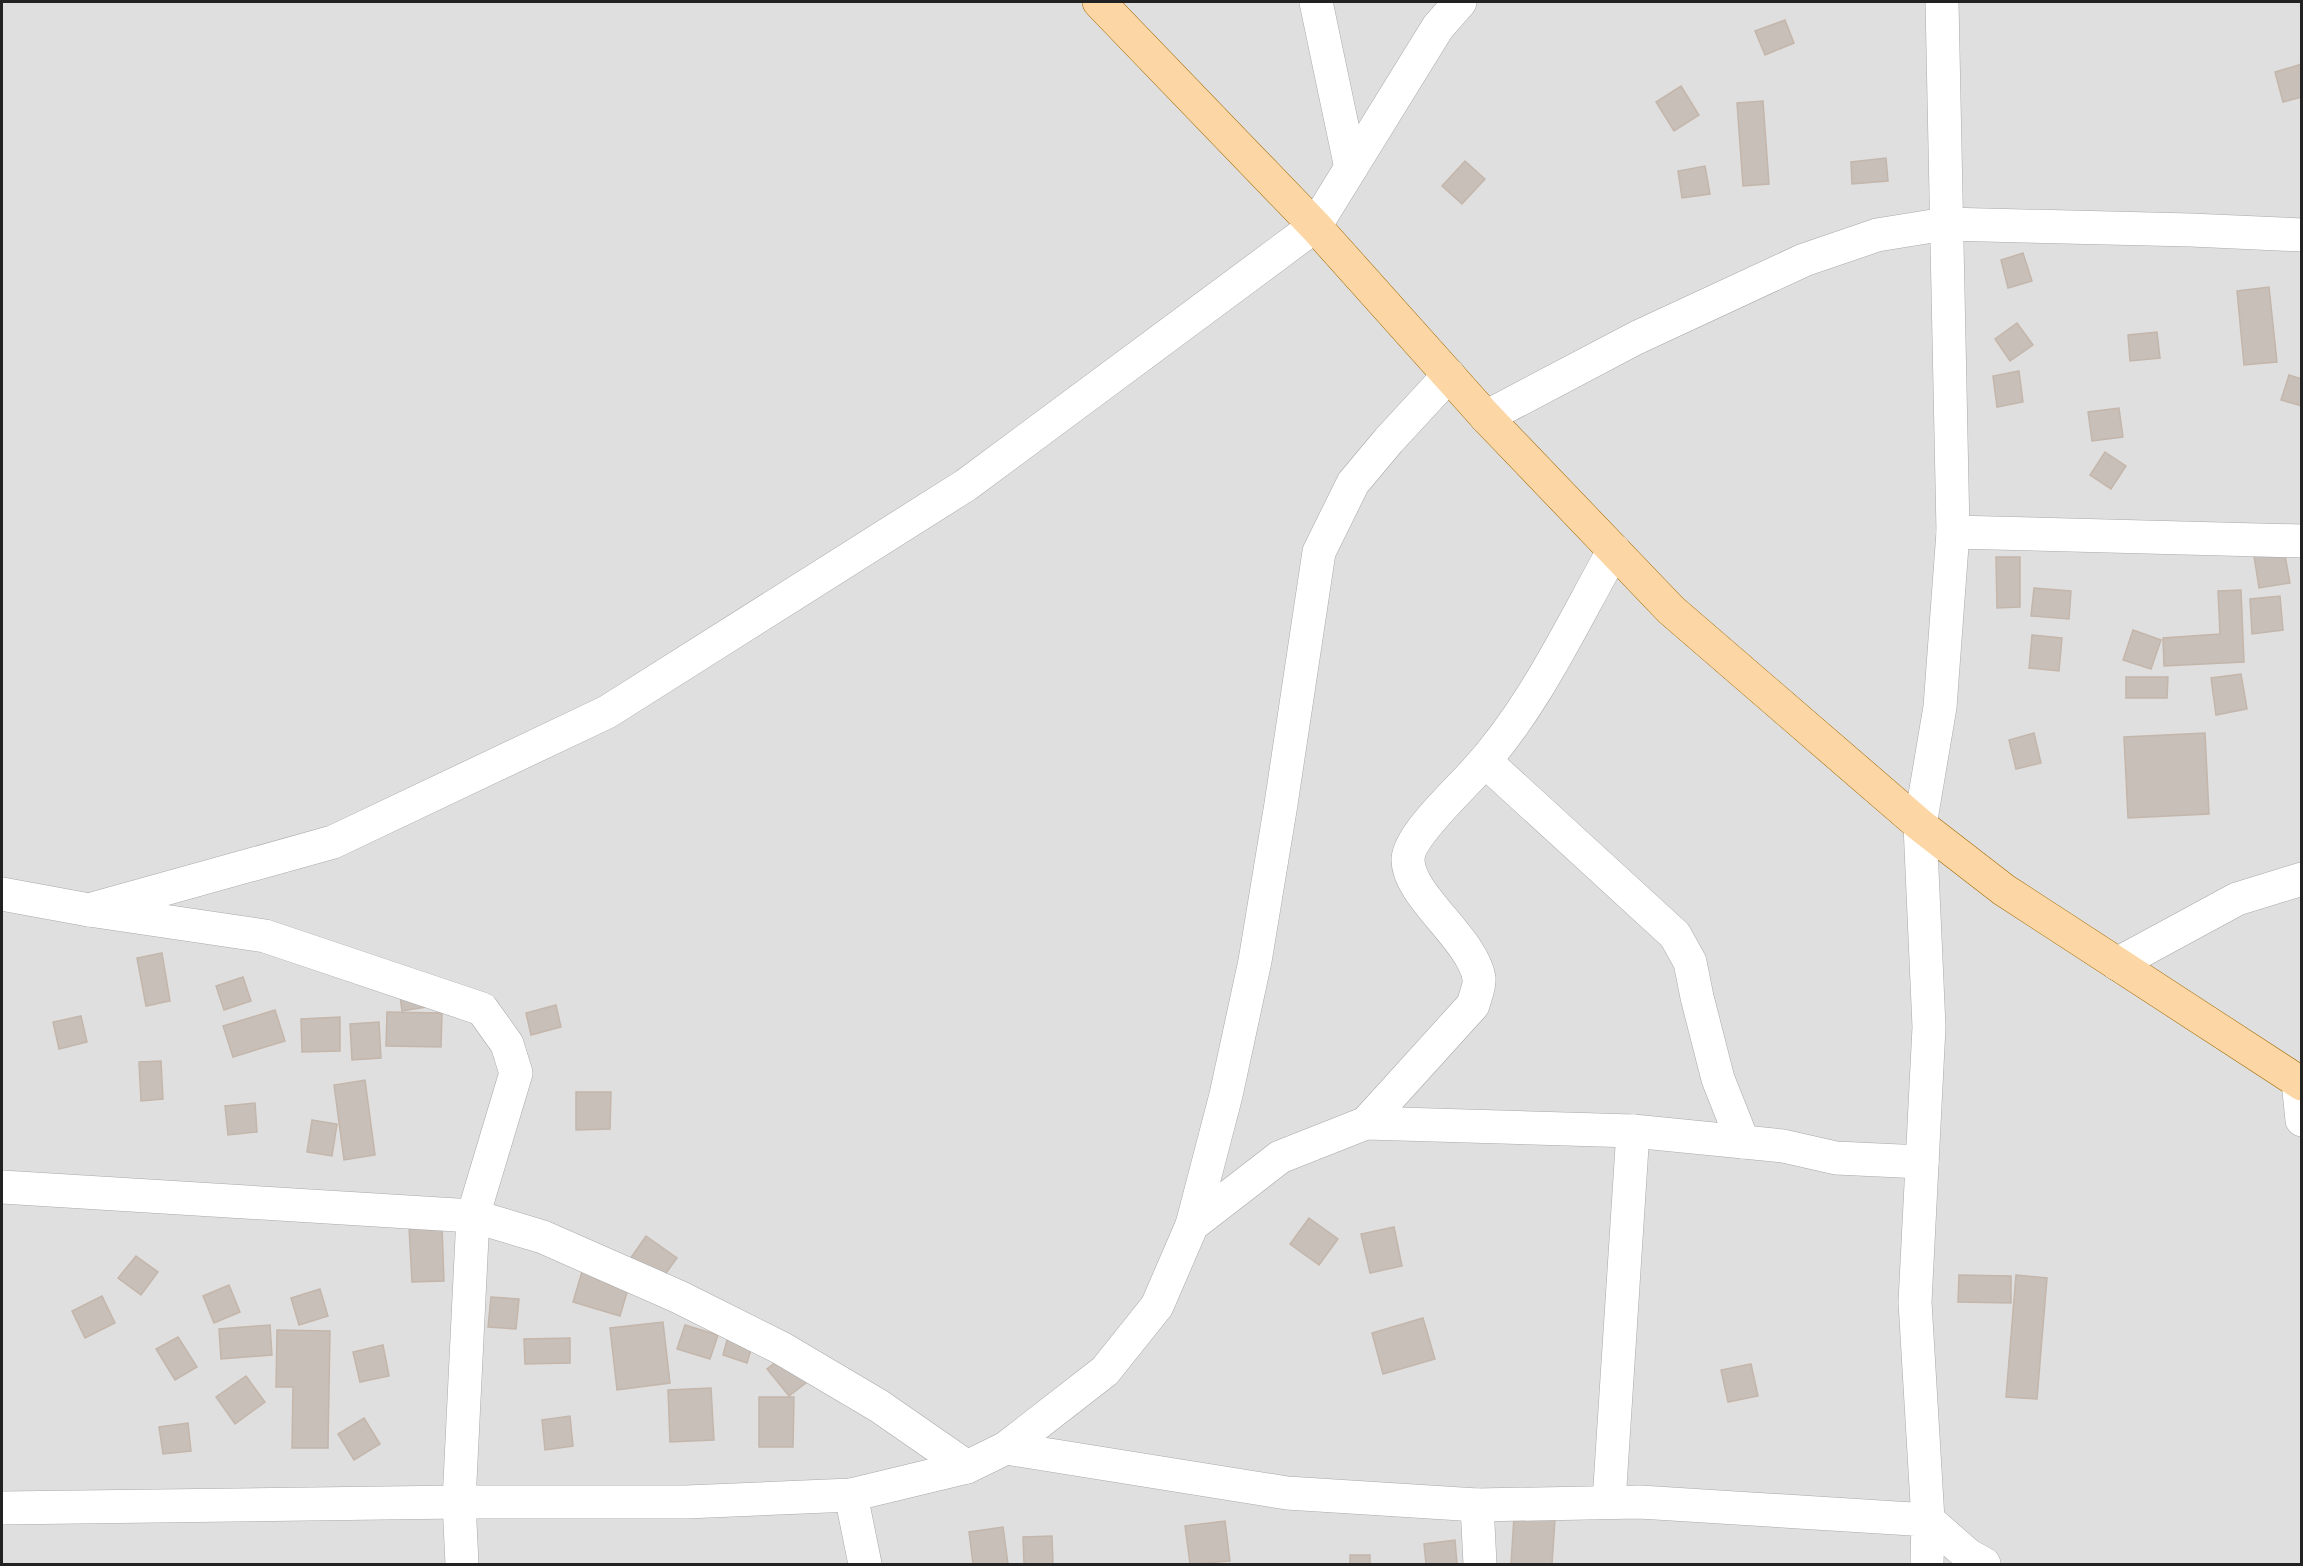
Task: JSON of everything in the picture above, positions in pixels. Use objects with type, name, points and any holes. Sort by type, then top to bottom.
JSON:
[{"type":"main road","points":[[1099,2],[1315,226],[1486,417],[1671,610],[1920,825],[2004,890],[2300,1082]]},
{"type":"street","points":[[1316,2],[1351,168]]},
{"type":"street","points":[[89,910],[333,842],[607,712],[966,485],[1315,226],[1438,27],[1460,2]]},
{"type":"street","points":[[1927,1564],[1928,1520],[1916,1302],[1929,1027],[1920,825],[1940,707],[1953,532],[1942,2]]},
{"type":"street","points":[[1486,417],[1636,338],[1804,260],[1877,235],[1945,224],[2301,235]]},
{"type":"street","points":[[2,1508],[459,1502],[686,1502],[850,1495],[967,1467],[1006,1448],[1105,1371],[1156,1306],[1192,1225],[1226,1095],[1254,961],[1283,793],[1319,552],[1353,483],[1449,375]]},
{"type":"street","points":[[1953,532],[2301,541]]},
{"type":"street","points":[[1366,1123],[1473,1005],[1479,980],[1470,954],[1413,880],[1408,858],[1418,834],[1485,762],[1527,706],[1614,550]]},
{"type":"street","points":[[1485,762],[1675,935],[1690,962],[1718,1078],[1743,1142]]},
{"type":"street","points":[[2117,964],[2236,899],[2301,879]]},
{"type":"street","points":[[2,894],[89,910],[265,936],[482,1009],[507,1044],[516,1073],[473,1216],[459,1502],[462,1564]]},
{"type":"street","points":[[2300,1082],[2301,1120]]},
{"type":"street","points":[[1192,1225],[1280,1157],[1366,1123],[1633,1131],[1783,1146],[1836,1158],[1922,1162]]},
{"type":"street","points":[[1610,1502],[1633,1131]]},
{"type":"street","points":[[2,1187],[473,1216],[554,1242],[679,1297],[771,1343],[879,1406],[967,1467]]},
{"type":"street","points":[[1006,1448],[1287,1493],[1477,1505],[1640,1502],[1928,1520],[1968,1555],[1984,1564]]},
{"type":"street","points":[[850,1495],[865,1564]]},
{"type":"street","points":[[1477,1505],[1480,1564]]},
{"type":"shaded area","points":[[2,2],[2301,2],[2301,1564],[2,1564]]},
{"type":"building","points":[[1785,20],[1794,43],[1765,55],[1755,31]]},
{"type":"building","points":[[2302,64],[2302,97],[2283,102],[2275,72]]},
{"type":"building","points":[[1681,86],[1699,115],[1674,131],[1656,102]]},
{"type":"building","points":[[1763,101],[1769,184],[1743,186],[1737,103]]},
{"type":"building","points":[[1886,158],[1888,181],[1852,184],[1851,162]]},
{"type":"building","points":[[1465,161],[1485,179],[1462,204],[1442,186]]},
{"type":"building","points":[[1705,166],[1710,194],[1682,198],[1678,171]]},
{"type":"building","points":[[2023,253],[2032,281],[2008,288],[2001,260]]},
{"type":"building","points":[[2269,287],[2277,362],[2244,365],[2237,291]]},
{"type":"building","points":[[2017,323],[2033,345],[2010,361],[1995,339]]},
{"type":"building","points":[[2157,332],[2160,358],[2130,361],[2128,335]]},
{"type":"building","points":[[2019,371],[2023,402],[1997,407],[1993,376]]},
{"type":"building","points":[[2289,375],[2302,379],[2302,406],[2281,400]]},
{"type":"building","points":[[2119,408],[2123,437],[2092,441],[2088,412]]},
{"type":"building","points":[[2105,452],[2126,466],[2111,489],[2090,475]]},
{"type":"building","points":[[2284,550],[2290,583],[2259,588],[2254,556]]},
{"type":"building","points":[[1996,557],[2020,557],[2020,607],[1997,608]]},
{"type":"building","points":[[2034,588],[2071,591],[2069,619],[2031,616]]},
{"type":"building","points":[[2241,590],[2244,662],[2164,666],[2163,638],[2220,634],[2218,591]]},
{"type":"building","points":[[2280,596],[2283,630],[2252,634],[2250,599]]},
{"type":"building","points":[[2133,630],[2161,640],[2151,669],[2123,660]]},
{"type":"building","points":[[2032,635],[2062,638],[2059,671],[2029,668]]},
{"type":"building","points":[[2241,674],[2247,709],[2216,715],[2211,678]]},
{"type":"building","points":[[2126,677],[2168,677],[2167,698],[2126,698]]},
{"type":"building","points":[[2034,733],[2041,763],[2016,769],[2009,740]]},
{"type":"building","points":[[2205,733],[2209,814],[2128,818],[2124,737]]},
{"type":"building","points":[[162,953],[170,1001],[146,1006],[137,958]]},
{"type":"building","points":[[243,977],[251,1001],[224,1010],[216,986]]},
{"type":"building","points":[[398,982],[433,1006],[402,1011]]},
{"type":"building","points":[[556,1005],[561,1027],[531,1035],[526,1013]]},
{"type":"building","points":[[275,1010],[285,1041],[233,1057],[223,1026]]},
{"type":"building","points":[[387,1012],[442,1013],[441,1047],[386,1046]]},
{"type":"building","points":[[81,1016],[87,1042],[59,1049],[53,1022]]},
{"type":"building","points":[[340,1017],[340,1051],[302,1052],[301,1019]]},
{"type":"building","points":[[379,1022],[381,1058],[352,1060],[350,1024]]},
{"type":"building","points":[[161,1061],[163,1099],[141,1101],[139,1062]]},
{"type":"building","points":[[365,1080],[375,1155],[344,1160],[334,1085]]},
{"type":"building","points":[[576,1092],[611,1092],[610,1129],[576,1130]]},
{"type":"building","points":[[255,1103],[257,1132],[228,1135],[225,1106]]},
{"type":"building","points":[[312,1120],[337,1124],[332,1156],[307,1152]]},
{"type":"building","points":[[1309,1218],[1338,1239],[1319,1265],[1290,1244]]},
{"type":"building","points":[[442,1226],[444,1281],[412,1282],[409,1227]]},
{"type":"building","points":[[1394,1227],[1402,1266],[1370,1273],[1361,1234]]},
{"type":"building","points":[[646,1236],[677,1258],[661,1280],[630,1259]]},
{"type":"building","points":[[136,1256],[158,1272],[141,1295],[118,1278]]},
{"type":"building","points":[[584,1265],[631,1279],[620,1316],[573,1302]]},
{"type":"building","points":[[1959,1275],[2011,1276],[2011,1303],[1958,1302]]},
{"type":"building","points":[[2016,1275],[2047,1278],[2037,1399],[2006,1397]]},
{"type":"building","points":[[229,1285],[240,1312],[214,1323],[203,1296]]},
{"type":"building","points":[[320,1289],[328,1316],[299,1325],[291,1298]]},
{"type":"building","points":[[102,1296],[115,1323],[85,1338],[72,1311]]},
{"type":"building","points":[[491,1297],[519,1299],[516,1329],[488,1327]]},
{"type":"building","points":[[1423,1318],[1435,1359],[1383,1374],[1372,1333]]},
{"type":"building","points":[[663,1322],[670,1383],[617,1390],[610,1328]]},
{"type":"building","points":[[270,1325],[272,1355],[221,1359],[219,1329]]},
{"type":"building","points":[[685,1325],[718,1335],[710,1359],[677,1349]]},
{"type":"building","points":[[730,1329],[755,1336],[747,1363],[723,1355]]},
{"type":"building","points":[[277,1330],[330,1331],[328,1448],[292,1448],[293,1387],[276,1387]]},
{"type":"building","points":[[178,1337],[197,1367],[175,1380],[156,1349]]},
{"type":"building","points":[[570,1338],[570,1363],[525,1364],[524,1339]]},
{"type":"building","points":[[383,1345],[389,1376],[360,1382],[353,1352]]},
{"type":"building","points":[[796,1347],[816,1375],[789,1396],[767,1369]]},
{"type":"building","points":[[1751,1364],[1758,1396],[1728,1402],[1721,1370]]},
{"type":"building","points":[[246,1376],[265,1402],[235,1424],[216,1397]]},
{"type":"building","points":[[711,1388],[714,1440],[670,1442],[668,1390]]},
{"type":"building","points":[[759,1397],[794,1397],[793,1447],[759,1447]]},
{"type":"building","points":[[570,1416],[573,1446],[545,1450],[542,1420]]},
{"type":"building","points":[[364,1418],[380,1444],[354,1460],[338,1434]]},
{"type":"building","points":[[188,1423],[191,1451],[163,1454],[159,1427]]},
{"type":"building","points":[[1515,1501],[1556,1504],[1552,1564],[1511,1564]]},
{"type":"building","points":[[1225,1521],[1230,1561],[1190,1564],[1185,1526]]},
{"type":"building","points":[[1003,1527],[1008,1564],[973,1564],[969,1532]]},
{"type":"building","points":[[1052,1536],[1053,1564],[1024,1564],[1023,1537]]},
{"type":"building","points":[[1455,1540],[1457,1564],[1426,1564],[1424,1544]]},
{"type":"building","points":[[1350,1555],[1370,1555],[1370,1564],[1350,1564]]}]
